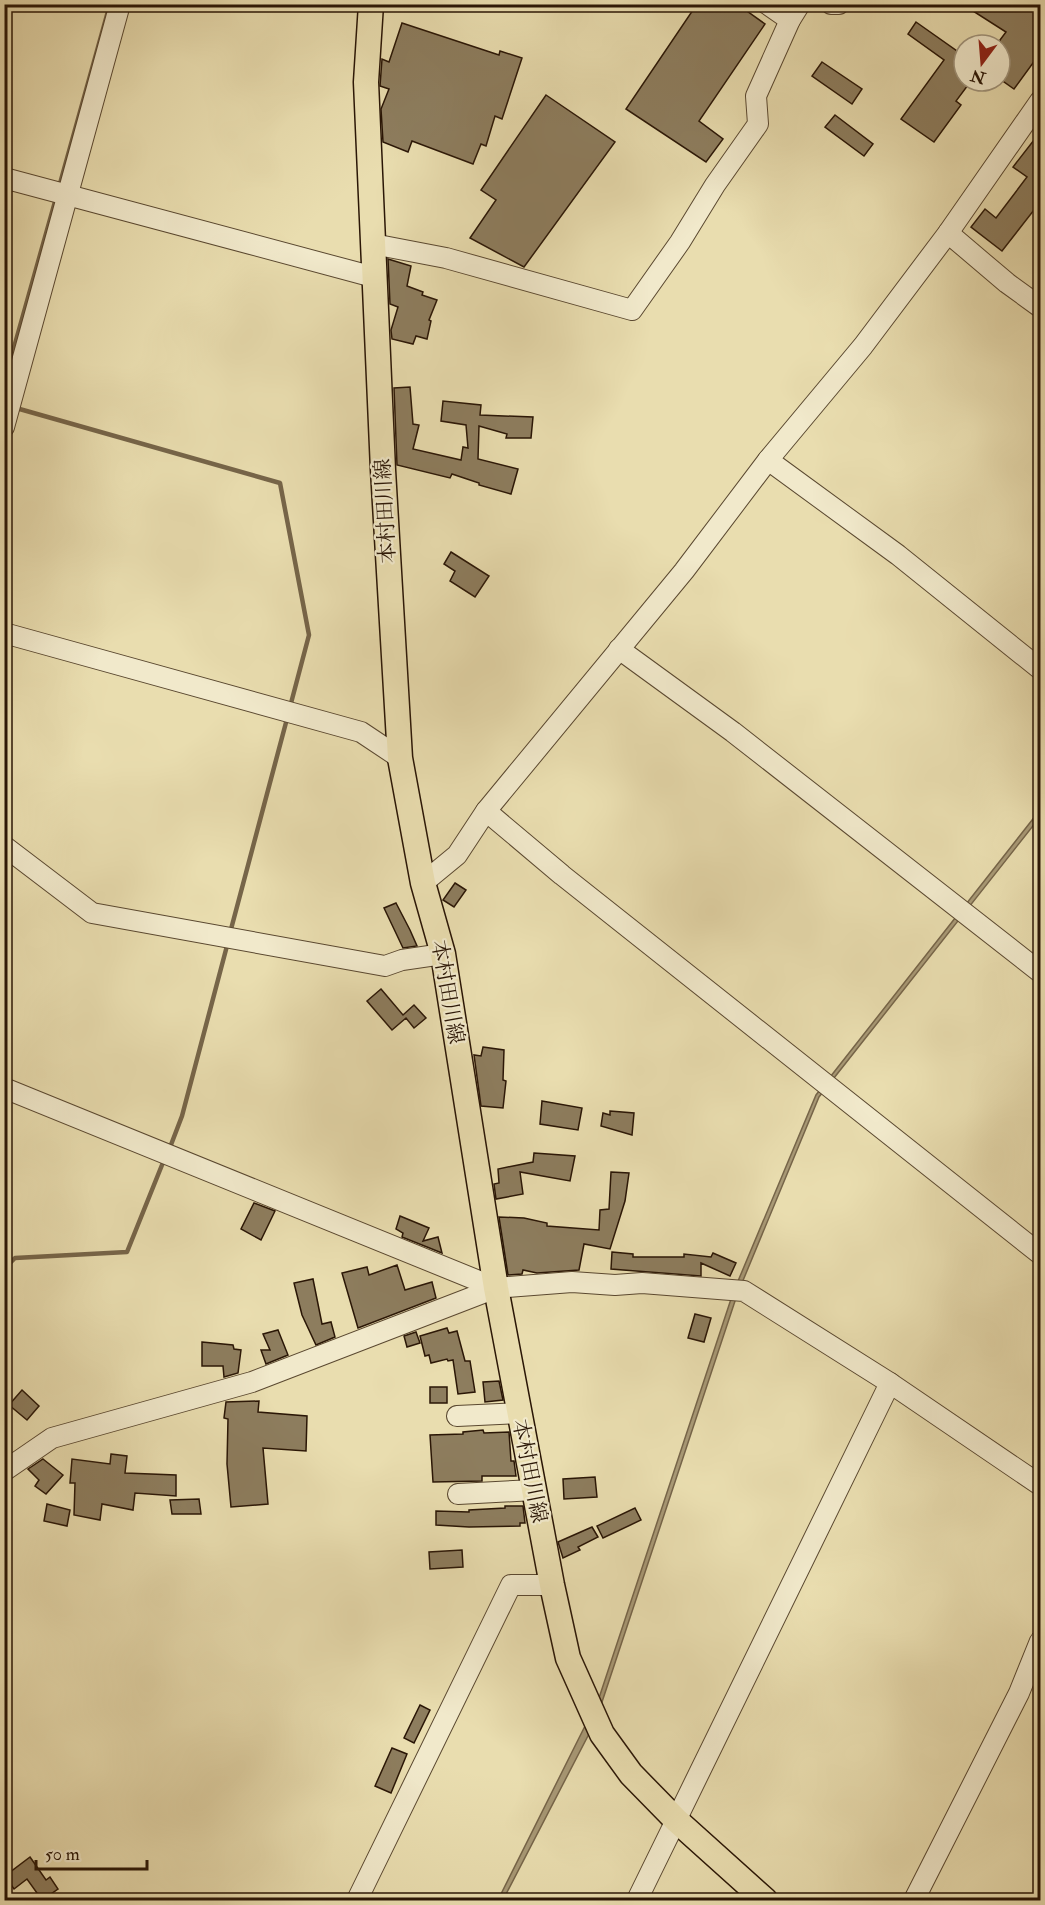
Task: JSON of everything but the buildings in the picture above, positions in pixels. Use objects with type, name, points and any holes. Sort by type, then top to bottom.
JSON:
[{"type":"main road","name":"本村田川線","points":[[371,4],[366,82],[374,278],[400,758],[423,883],[443,954],[496,1288],[552,1585],[568,1658],[602,1734],[631,1773],[676,1820],[765,1900]]},
{"type":"street","points":[[4,427],[120,4]]},
{"type":"street","points":[[373,244],[446,258],[632,310],[758,124],[756,96],[795,12],[767,4]]},
{"type":"street","points":[[831,4],[839,4]]},
{"type":"street","points":[[423,883],[457,855],[486,811],[684,571],[768,460],[863,346],[1041,101]]},
{"type":"street","points":[[4,178],[374,278]]},
{"type":"street","points":[[948,232],[1007,283],[1041,307]]},
{"type":"street","points":[[768,460],[898,555],[1041,669]]},
{"type":"street","points":[[4,633],[361,732],[400,758]]},
{"type":"street","points":[[619,649],[733,732],[1041,972]]},
{"type":"street","points":[[486,811],[562,876],[1041,1254]]},
{"type":"street","points":[[4,846],[92,913],[385,966],[402,960],[443,954]]},
{"type":"street","points":[[4,1088],[496,1288]]},
{"type":"street","points":[[4,1471],[52,1438],[252,1382],[496,1288],[572,1282],[615,1285],[642,1283],[744,1291],[890,1383],[1041,1485]]},
{"type":"street","points":[[637,1900],[890,1383]]},
{"type":"street","points":[[457,1416],[519,1413]]},
{"type":"street","points":[[458,1494],[534,1490]]},
{"type":"street","points":[[357,1900],[511,1585],[552,1585]]},
{"type":"street","points":[[914,1900],[1019,1693],[1041,1641]]},
{"type":"shaded area","points":[[1040,810],[1040,817],[819,1097],[737,1295],[601,1705],[591,1730],[503,1900],[498,1900],[599,1698],[733,1293],[816,1095]]},
{"type":"waterway","points":[[59,187],[110,4]]},
{"type":"waterway","points":[[4,383],[56,198]]},
{"type":"waterway","points":[[16,408],[280,483],[309,635],[290,707]]},
{"type":"waterway","points":[[230,933],[288,715]]},
{"type":"waterway","points":[[169,1150],[182,1116],[228,942]]},
{"type":"waterway","points":[[4,1269],[15,1258],[127,1252],[164,1160]]}]
